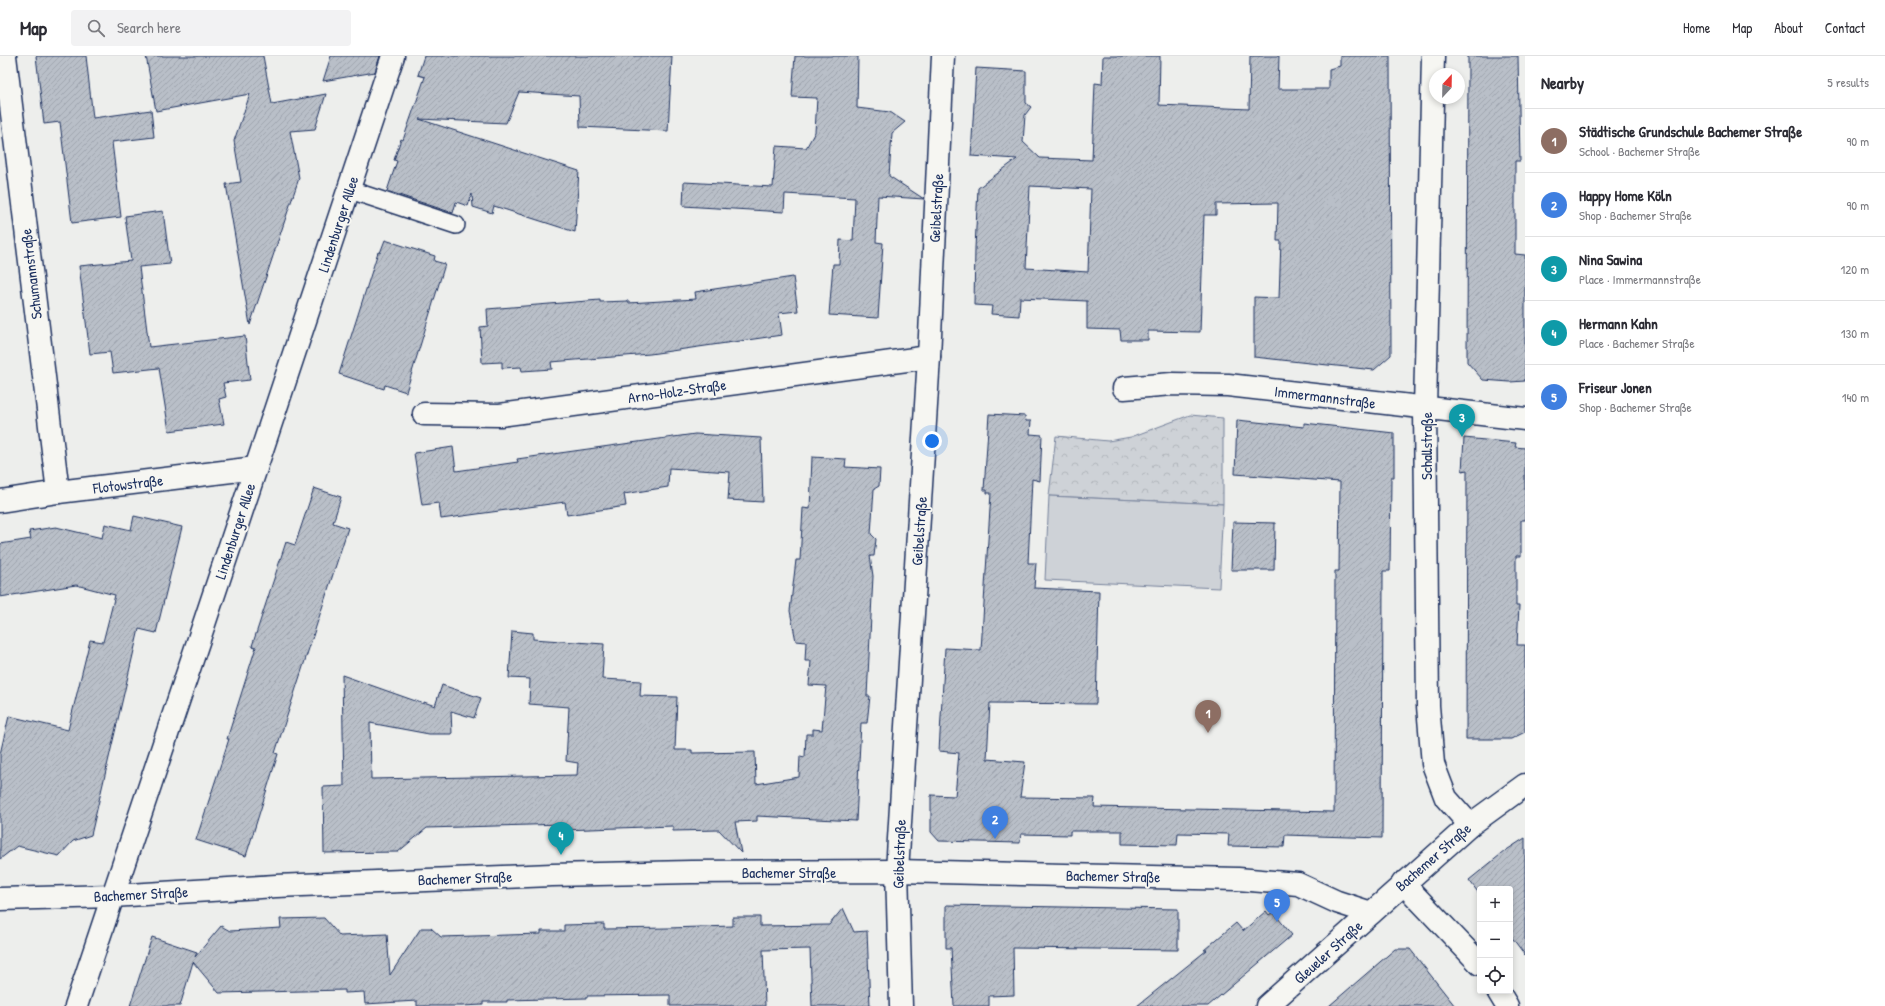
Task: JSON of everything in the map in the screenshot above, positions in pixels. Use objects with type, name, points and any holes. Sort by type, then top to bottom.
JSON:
[{"type":"street","name":"Schumannstraße","points":[[5,56],[58,492]]},
{"type":"street","name":"Lindenburger Allee","points":[[76,1006],[350,190],[393,56]]},
{"type":"street","name":"Geibelstraße","points":[[902,1006],[897,871],[930,357],[943,56]]},
{"type":"street","name":"Schallstraße","points":[[1433,56],[1425,409],[1428,706],[1433,764],[1446,798],[1470,825]]},
{"type":"street","name":"Arno-Holz-Straße","points":[[424,414],[500,415],[930,357]]},
{"type":"street","name":"Immermannstraße","points":[[1124,388],[1172,384],[1228,385],[1425,409],[1525,419]]},
{"type":"street","name":"Flotowstraße","points":[[0,501],[58,492],[256,468]]},
{"type":"street","name":"Bachemer Straße","points":[[0,899],[112,896],[284,886],[552,875],[897,871],[1274,881],[1298,884],[1337,902],[1370,913],[1470,825],[1525,784]]},
{"type":"street","points":[[1403,883],[1477,961]]},
{"type":"street","name":"Gleueler Straße","points":[[1266,1006],[1370,913]]},
{"type":"street","points":[[1500,994],[1507,1006]]},
{"type":"lane","points":[[350,190],[456,225]]},
{"type":"green space","points":[[1190,415],[1223,418],[1223,504],[1049,496],[1056,436],[1108,441],[1131,437]]},
{"type":"green space","points":[[1049,496],[1223,504],[1219,588],[1045,580]]},
{"type":"building","points":[[36,56],[86,56],[93,118],[151,110],[154,137],[112,142],[121,217],[72,223],[60,122],[44,124]]},
{"type":"building","points":[[146,56],[263,56],[272,104],[326,94],[315,129],[290,131],[299,178],[250,325],[226,184],[241,182],[234,141],[250,94],[156,111]]},
{"type":"building","points":[[331,56],[380,56],[375,72],[323,81]]},
{"type":"building","points":[[424,56],[672,56],[668,131],[580,127],[579,96],[519,92],[506,123],[419,119],[579,171],[575,232],[494,206],[492,213],[473,207],[472,194],[468,206],[456,202],[453,213],[387,191],[397,161],[394,160],[401,139],[403,140],[425,77],[418,75]]},
{"type":"building","points":[[795,56],[858,56],[857,108],[890,112],[905,122],[892,133],[889,176],[924,199],[878,196],[876,242],[883,243],[878,318],[829,315],[833,264],[839,264],[840,240],[853,241],[855,198],[785,194],[784,212],[683,206],[684,182],[773,187],[776,146],[806,148],[815,132],[817,98],[792,97]]},
{"type":"building","points":[[1103,56],[1160,56],[1159,105],[1249,109],[1250,56],[1279,56],[1278,89],[1329,89],[1329,69],[1340,66],[1340,56],[1390,56],[1391,355],[1374,370],[1254,357],[1254,297],[1279,298],[1281,241],[1277,241],[1278,203],[1216,204],[1216,215],[1204,215],[1200,332],[1148,331],[1148,340],[1121,340],[1120,330],[1087,329],[1087,301],[1020,298],[1019,316],[991,314],[992,306],[974,305],[978,188],[1017,159],[971,156],[976,68],[1026,71],[1026,103],[1031,107],[1025,115],[1023,142],[1040,158],[1092,160],[1095,83],[1102,84]],"holes":[[[1030,186],[1091,189],[1088,272],[1026,268]]]},
{"type":"building","points":[[1468,56],[1518,56],[1520,161],[1515,161],[1515,254],[1525,255],[1525,381],[1510,382],[1483,380],[1467,362]]},
{"type":"building","points":[[163,211],[170,264],[139,267],[149,347],[245,336],[250,380],[223,383],[226,397],[219,399],[224,424],[169,431],[159,368],[113,373],[110,352],[90,354],[79,266],[131,261],[125,216]]},
{"type":"building","points":[[385,240],[435,256],[434,261],[445,264],[406,392],[385,385],[384,389],[339,374],[378,252],[380,253]]},
{"type":"building","points":[[793,277],[798,311],[779,313],[782,335],[650,354],[551,362],[552,369],[522,371],[521,367],[502,368],[502,362],[482,363],[480,327],[488,326],[487,309],[600,300],[600,302],[628,301],[628,303],[696,299],[695,292]]},
{"type":"building","points":[[989,414],[1025,416],[1026,421],[1031,421],[1030,434],[1042,435],[1040,481],[1032,479],[1028,563],[1036,563],[1034,588],[1099,591],[1096,704],[990,703],[987,759],[1025,762],[1020,797],[1095,798],[1094,807],[1334,812],[1335,571],[1339,571],[1340,482],[1235,474],[1237,420],[1304,427],[1304,423],[1394,433],[1394,477],[1391,477],[1390,571],[1383,571],[1382,838],[1285,835],[1284,847],[1228,846],[1229,834],[1178,833],[1177,845],[1122,844],[1122,831],[1070,831],[1070,835],[1021,834],[1020,843],[939,841],[931,832],[931,795],[955,796],[959,753],[939,751],[945,648],[981,650],[991,493],[987,493],[987,490],[984,490]]},
{"type":"building","points":[[695,434],[761,438],[763,502],[728,500],[730,472],[669,468],[668,487],[624,494],[626,506],[567,515],[565,502],[441,519],[439,503],[422,505],[414,453],[453,447],[456,471],[518,462],[517,459]]},
{"type":"building","points":[[1464,438],[1516,443],[1515,447],[1525,448],[1525,520],[1521,520],[1521,556],[1516,556],[1516,606],[1519,606],[1517,645],[1525,645],[1525,732],[1511,739],[1466,739],[1467,470],[1462,471]]},
{"type":"building","points":[[812,457],[846,459],[845,467],[880,469],[879,486],[874,489],[871,534],[876,539],[874,556],[870,556],[873,576],[867,696],[870,696],[867,723],[861,723],[856,821],[757,816],[757,821],[735,822],[741,853],[719,830],[673,831],[673,826],[563,830],[564,824],[427,828],[398,852],[324,853],[323,787],[344,786],[342,675],[424,704],[424,702],[435,706],[442,685],[481,698],[474,718],[451,711],[452,734],[429,734],[370,723],[371,779],[577,775],[578,763],[566,761],[569,707],[529,704],[530,679],[509,678],[512,631],[533,633],[533,639],[604,644],[602,679],[641,681],[640,696],[677,697],[675,750],[692,750],[692,753],[755,752],[756,784],[799,777],[800,756],[805,757],[806,734],[813,734],[813,729],[822,730],[826,686],[809,685],[811,661],[805,661],[806,642],[796,641],[790,611],[796,560],[800,560],[803,508],[810,509]]},
{"type":"building","points":[[314,488],[341,497],[333,523],[348,528],[275,753],[278,754],[246,856],[196,840],[229,739],[227,739],[256,647],[252,646],[286,542],[295,545]]},
{"type":"building","points":[[134,516],[182,527],[156,633],[139,629],[91,835],[73,841],[59,856],[17,846],[0,859],[0,754],[9,716],[68,730],[90,640],[103,642],[115,595],[76,585],[0,597],[0,544],[31,539],[29,531],[56,527],[102,538],[105,524],[131,530]]},
{"type":"building","points":[[1233,522],[1275,523],[1274,570],[1231,570]]},
{"type":"building","points":[[1525,838],[1525,955],[1513,939],[1513,886],[1477,886],[1477,891],[1469,880],[1505,851]]},
{"type":"building","points":[[946,905],[1178,909],[1178,950],[1013,948],[1014,995],[989,996],[989,1006],[954,1006],[951,948],[946,948]]},
{"type":"building","points":[[843,908],[854,932],[867,931],[870,1006],[812,1006],[810,949],[763,950],[765,1006],[670,1006],[670,995],[587,996],[587,998],[483,1002],[483,1005],[417,1006],[417,1001],[365,1004],[364,992],[345,993],[345,990],[219,993],[193,962],[180,1006],[130,1006],[152,937],[197,952],[195,957],[221,926],[230,931],[281,928],[280,919],[324,918],[340,936],[387,934],[390,975],[421,928],[431,928],[441,937],[541,934],[541,931],[564,931],[564,925],[604,924],[604,929],[733,926],[733,917],[760,917],[760,926],[829,925]]},
{"type":"building","points":[[1266,911],[1269,915],[1273,912],[1292,935],[1208,1006],[1137,1006],[1207,950],[1204,950],[1236,923],[1243,931]]},
{"type":"building","points":[[1395,949],[1410,949],[1455,1006],[1329,1006]]},
{"type":"place","name":"Nina Sawina","points":[[1462,437]]},
{"type":"place","name":"Städtische Grundschule Bachemer Straße","points":[[1208,733]]},
{"type":"place","name":"Happy Home Köln","points":[[995,839]]},
{"type":"place","name":"Hermann Kahn","points":[[561,855]]},
{"type":"place","name":"Friseur Jonen","points":[[1277,922]]}]
